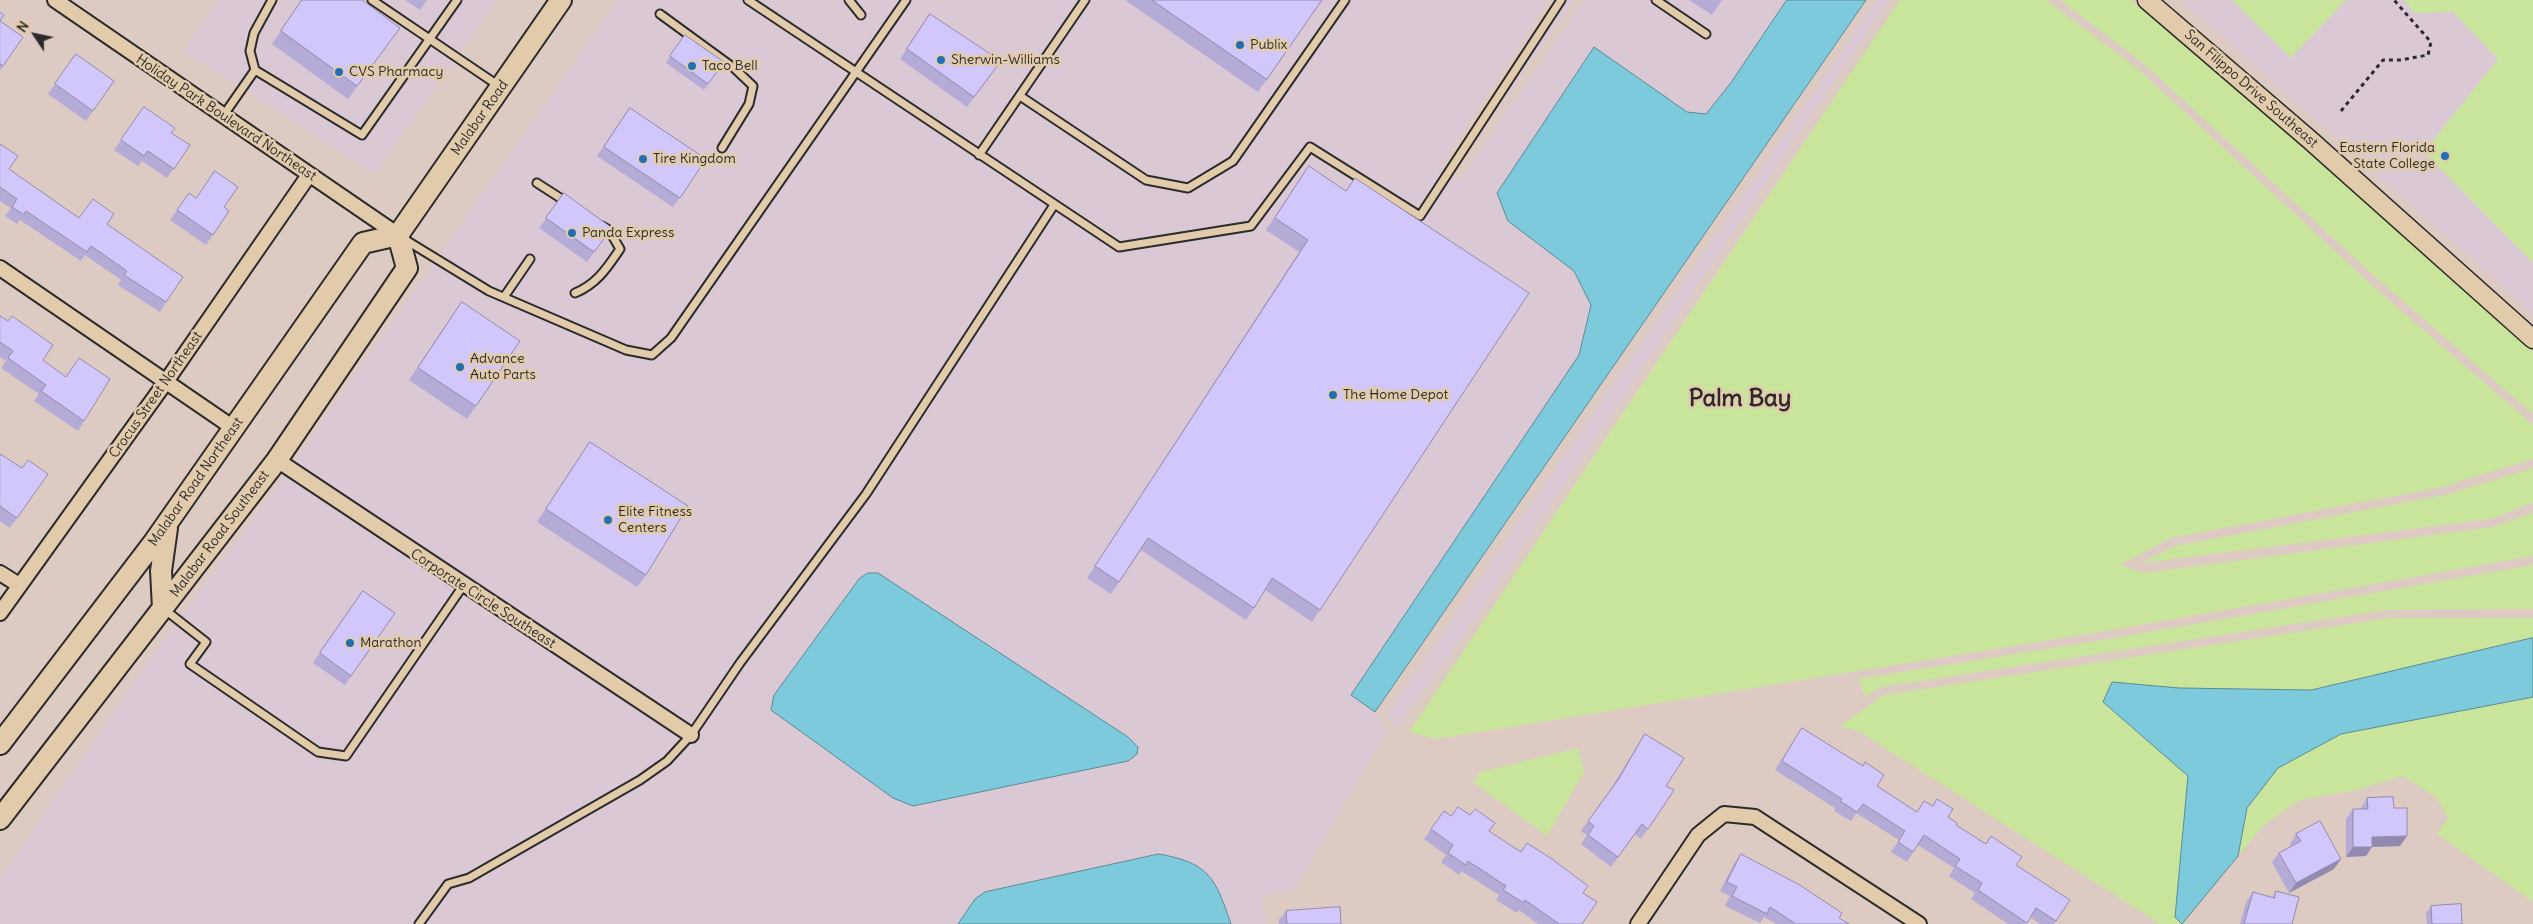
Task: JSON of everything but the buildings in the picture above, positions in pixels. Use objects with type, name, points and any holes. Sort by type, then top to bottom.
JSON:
[{"type":"main road","name":"Malabar Road","points":[[398,235],[561,0]]},
{"type":"main road","name":"Malabar Road Northeast","points":[[0,744],[168,523],[363,243],[398,235]]},
{"type":"main road","name":"Malabar Road Southeast","points":[[0,819],[277,460],[407,268],[398,235]]},
{"type":"main road","points":[[163,608],[161,571],[168,523]]},
{"type":"street","name":"Holiday Park Boulevard Northeast","points":[[54,0],[398,235]]},
{"type":"street","name":"San Filippo Drive Southeast","points":[[2147,0],[2302,133],[2533,339]]},
{"type":"street","name":"Crocus Street Northeast","points":[[0,612],[165,383],[309,175]]},
{"type":"street","points":[[0,268],[165,383],[235,429]]},
{"type":"street","name":"Corporate Circle Southeast","points":[[277,460],[463,586],[691,735]]},
{"type":"street","points":[[0,572],[19,585]]},
{"type":"street","points":[[1638,924],[1698,835],[1724,814],[1755,817],[1919,924]]},
{"type":"lane","points":[[272,0],[263,12],[254,33],[250,51],[255,70],[362,135],[457,0]]},
{"type":"lane","points":[[372,0],[501,87]]},
{"type":"lane","points":[[748,0],[1119,247],[1251,226],[1310,147],[1420,216],[1561,0]]},
{"type":"lane","points":[[849,0],[861,15]]},
{"type":"lane","points":[[398,235],[489,291],[626,350],[652,355],[671,338],[906,0]]},
{"type":"lane","points":[[979,155],[1085,0]]},
{"type":"lane","points":[[1020,96],[1146,180],[1188,188],[1233,161],[1345,0]]},
{"type":"lane","points":[[1656,0],[1706,34]]},
{"type":"lane","points":[[660,14],[734,68],[754,86],[749,104],[722,148]]},
{"type":"lane","points":[[223,116],[255,70]]},
{"type":"lane","points":[[537,183],[577,209]]},
{"type":"lane","points":[[419,924],[448,884],[468,878],[640,780],[668,761],[691,735],[740,663],[866,494],[1054,205]]},
{"type":"lane","points":[[575,293],[589,287],[603,274],[620,249],[609,230],[593,220]]},
{"type":"lane","points":[[504,297],[530,259]]},
{"type":"lane","points":[[163,608],[206,642],[190,664],[318,752],[346,756],[463,586]]},
{"type":"path","points":[[2341,111],[2383,60],[2401,60],[2428,55],[2431,42],[2394,0]]},
{"type":"shaded area","points":[[219,0],[497,0],[375,174],[183,51]]},
{"type":"shaded area","points":[[618,0],[1548,0],[1442,164],[1459,181],[1585,0],[1787,0],[1730,84],[1706,114],[1687,112],[1594,48],[1508,221],[1574,270],[1591,305],[1579,355],[1352,695],[1375,712],[1387,730],[1294,890],[1262,896],[1266,924],[0,924],[0,879],[160,645],[270,497]]},
{"type":"shaded area","points":[[1559,0],[1574,0],[1457,168],[1453,164]]},
{"type":"shaded area","points":[[1877,0],[1889,0],[1455,648],[1395,729],[1387,715]]},
{"type":"shaded area","name":"Eastern Florida State College","points":[[2182,0],[2533,0],[2533,313]]},
{"type":"green space","points":[[1900,0],[2046,0],[2137,68],[2375,288],[2533,425],[2533,459],[2442,487],[2171,538],[2120,565],[2144,573],[2493,527],[2533,513],[2533,556],[2106,631],[1436,739],[1409,732]]},
{"type":"green space","points":[[2060,0],[2131,0],[2161,22],[2533,352],[2533,414],[2381,282],[2143,63]]},
{"type":"green space","points":[[2232,0],[2346,0],[2291,58]]},
{"type":"green space","points":[[2404,0],[2533,0],[2533,263],[2424,152],[2498,59],[2453,12],[2415,13]]},
{"type":"green space","points":[[2533,468],[2533,503],[2490,519],[2141,563],[2175,546],[2445,495]]},
{"type":"green space","points":[[2533,565],[2533,609],[2386,610],[1881,687],[1865,697],[1858,679],[2109,639]]},
{"type":"green space","points":[[2389,618],[2533,618],[2533,638],[2311,690],[2179,688],[2112,682],[2103,702],[2188,776],[2175,917],[2182,924],[2160,924],[1860,732],[1840,726],[1884,695]]},
{"type":"green space","points":[[2533,697],[2533,902],[2437,834],[2448,818],[2437,798],[2403,776],[2357,790],[2300,800],[2266,823],[2238,856],[2247,809],[2278,768],[2341,734]]},
{"type":"green space","points":[[1578,748],[1584,772],[1547,836],[1473,782],[1480,772]]},
{"type":"water","points":[[1787,0],[1866,0],[1375,712],[1351,695],[1579,355],[1591,305],[1574,271],[1508,221],[1497,193],[1594,47],[1687,112],[1706,114],[1730,84]]},
{"type":"water","points":[[868,573],[878,573],[1128,737],[1138,747],[1137,754],[1128,761],[913,806],[893,798],[771,710],[774,695],[859,579]]},
{"type":"water","points":[[2533,638],[2533,697],[2341,734],[2278,768],[2247,808],[2238,856],[2182,924],[2175,917],[2188,776],[2103,702],[2112,682],[2179,688],[2311,690]]},
{"type":"water","points":[[1159,854],[1190,862],[1208,875],[1215,884],[1231,924],[958,924],[975,899],[985,892]]},
{"type":"place","name":"Publix","points":[[1240,45]]},
{"type":"place","name":"Sherwin-Williams","points":[[941,60]]},
{"type":"place","name":"Taco Bell","points":[[692,66]]},
{"type":"place","name":"CVS Pharmacy","points":[[339,72]]},
{"type":"place","name":"Eastern Florida State College","points":[[2445,156]]},
{"type":"place","name":"Tire Kingdom","points":[[643,159]]},
{"type":"place","name":"Panda Express","points":[[572,233]]},
{"type":"place","name":"Advance Auto Parts","points":[[460,367]]},
{"type":"place","name":"The Home Depot","points":[[1333,395]]},
{"type":"place","name":"Elite Fitness Centers","points":[[608,520]]},
{"type":"place","name":"Marathon","points":[[350,643]]},
{"type":"district","name":"Palm Bay","points":[[1740,399]]}]
